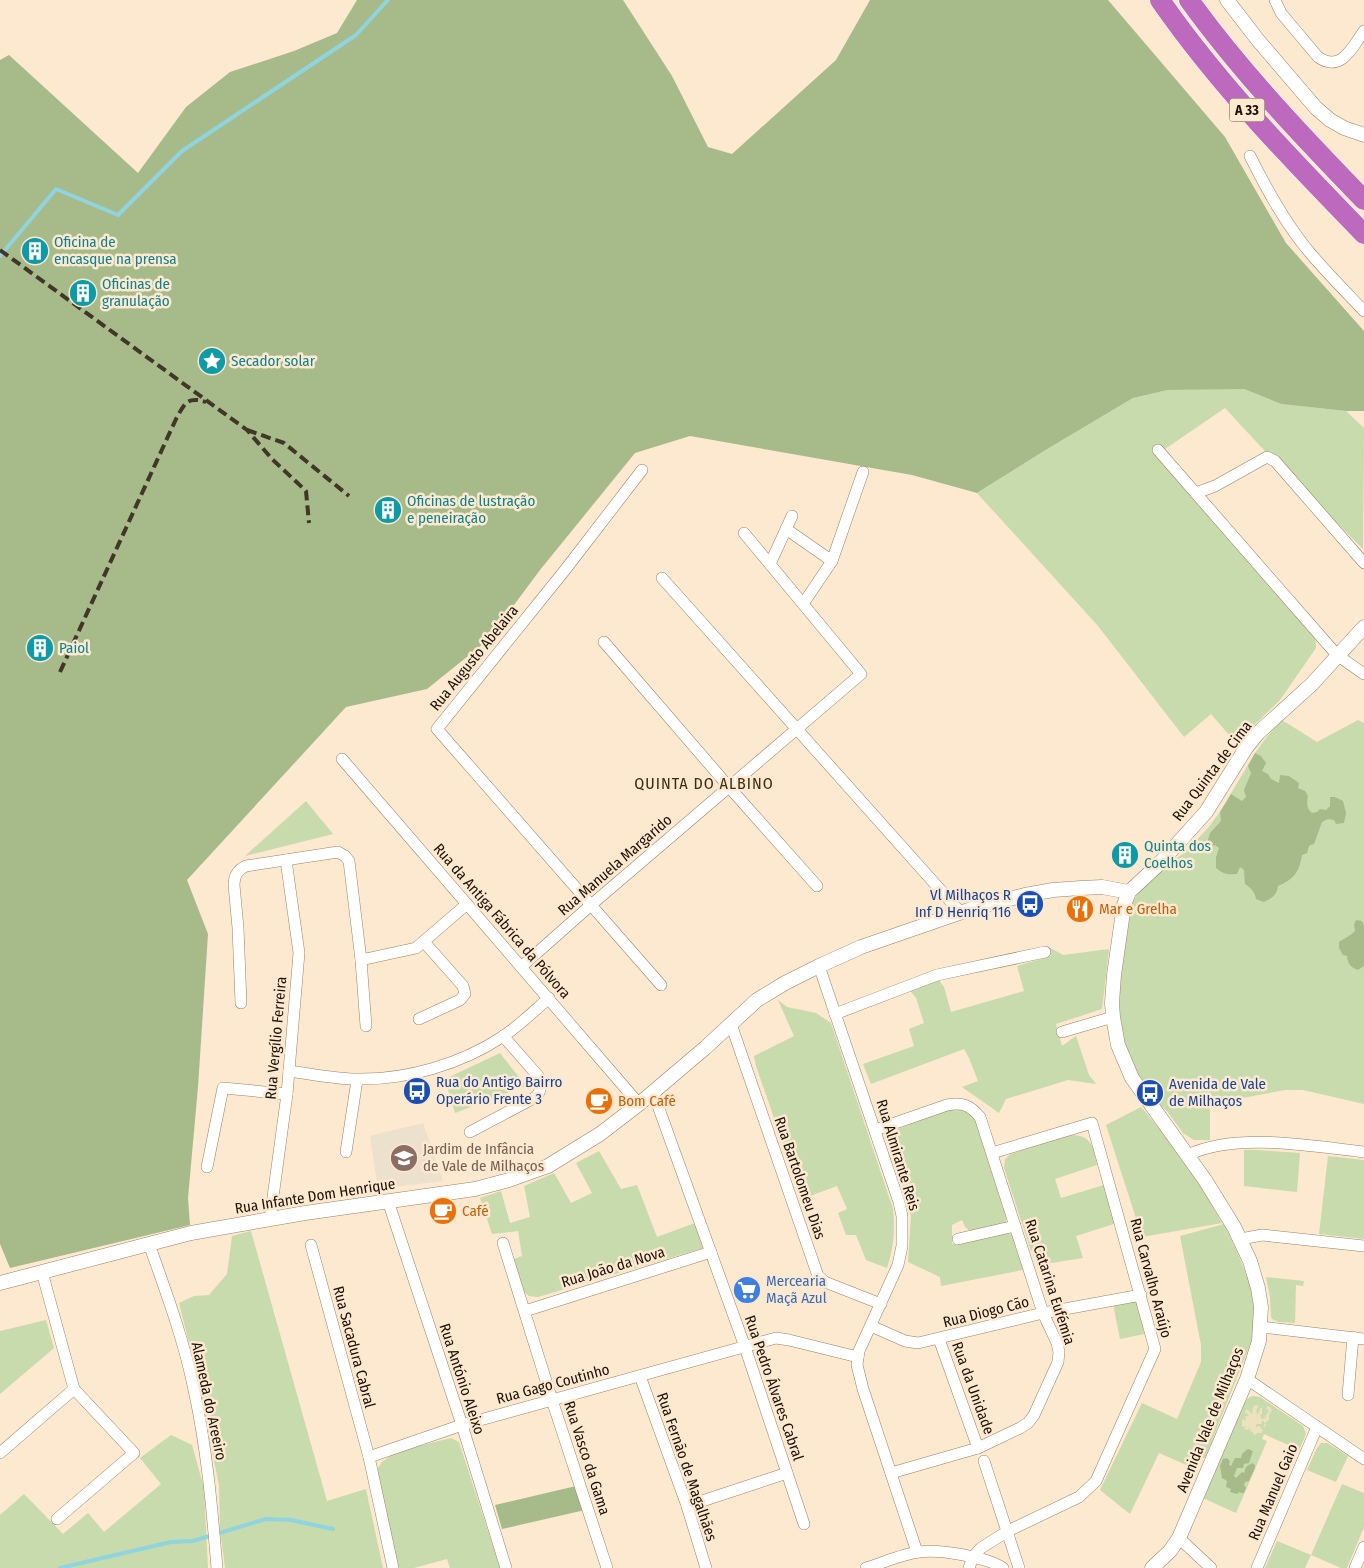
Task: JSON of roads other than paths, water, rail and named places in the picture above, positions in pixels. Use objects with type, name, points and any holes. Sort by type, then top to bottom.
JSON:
[{"type":"highway","name":"A 33","points":[[1160,0],[1225,84],[1364,235]]},
{"type":"highway","name":"A 33","points":[[1188,0],[1260,89],[1364,200]]},
{"type":"highway","points":[[1200,0],[1279,96],[1321,140],[1364,180]]},
{"type":"street","points":[[1227,0],[1257,39],[1316,108],[1330,120],[1344,128],[1364,135]]},
{"type":"street","points":[[1277,1],[1282,14],[1324,62],[1339,62],[1364,31]]},
{"type":"street","points":[[1250,156],[1264,183],[1292,228],[1311,254],[1364,311]]},
{"type":"street","points":[[1158,450],[1337,655],[1364,674]]},
{"type":"street","points":[[1196,493],[1214,486],[1266,457],[1275,461],[1364,563]]},
{"type":"street","name":"Rua Augusto Abelaira","points":[[591,905],[437,729],[565,570],[642,470]]},
{"type":"street","points":[[744,533],[803,604],[832,560],[862,472]]},
{"type":"street","points":[[770,564],[792,516]]},
{"type":"street","points":[[786,529],[832,560]]},
{"type":"street","points":[[662,578],[961,913]]},
{"type":"street","name":"Rua Manuela Margarido","points":[[521,967],[861,674],[803,604]]},
{"type":"street","name":"Rua Quinta de Cima","points":[[1128,892],[1160,863],[1206,812],[1246,748],[1258,733],[1312,684],[1364,627]]},
{"type":"street","points":[[604,642],[817,886]]},
{"type":"street","name":"Rua da Antiga Fábrica da Pólvora","points":[[342,759],[639,1104]]},
{"type":"street","points":[[241,1003],[234,886],[234,879],[240,869],[246,866],[335,852],[347,857],[349,861],[361,960],[366,1026]]},
{"type":"street","name":"Rua Vergílio Ferreira","points":[[270,1219],[287,1094],[299,948],[286,860]]},
{"type":"street","name":"Rua Infante Dom Henrique","points":[[0,1284],[184,1235],[270,1219],[475,1189],[510,1180],[548,1166],[600,1134],[639,1104],[757,1000],[819,966],[861,947],[961,913],[1025,895],[1053,890],[1102,887],[1128,892]]},
{"type":"street","name":"Avenida Vale de Milhaços","points":[[1128,892],[1120,927],[1114,975],[1113,1017],[1118,1045],[1132,1078],[1188,1155],[1241,1239],[1258,1288],[1261,1307],[1256,1349],[1247,1380],[1179,1538],[1170,1551],[1152,1568]]},
{"type":"street","points":[[361,960],[416,948],[467,904]]},
{"type":"street","points":[[591,905],[661,985]]},
{"type":"street","points":[[419,1019],[460,1000],[465,994],[463,986],[424,942]]},
{"type":"street","points":[[835,1014],[938,975],[1045,952]]},
{"type":"street","name":"Rua Almirante Reis","points":[[819,966],[899,1202],[903,1228],[898,1266],[862,1343],[857,1365],[917,1552]]},
{"type":"street","points":[[289,1071],[357,1080],[399,1076],[438,1066],[464,1057],[503,1036],[549,998]]},
{"type":"street","points":[[1062,1032],[1113,1017]]},
{"type":"street","name":"Rua Bartolomeu Dias","points":[[731,1024],[818,1276],[825,1282],[881,1304]]},
{"type":"street","points":[[470,1132],[536,1097],[540,1092],[540,1077],[503,1036]]},
{"type":"street","points":[[346,1152],[357,1080]]},
{"type":"street","points":[[206,1167],[223,1088],[287,1094]]},
{"type":"street","name":"Rua Pedro Álvares Cabral","points":[[653,1092],[745,1347],[804,1524]]},
{"type":"street","name":"Rua Catarina Eufémia","points":[[875,1130],[957,1103],[965,1104],[972,1108],[980,1117],[1043,1314],[1057,1343],[1059,1352],[1054,1373],[1028,1423],[978,1448],[891,1473]]},
{"type":"street","name":"Rua Carvalho Araújo","points":[[971,1563],[981,1548],[1008,1531],[1080,1497],[1096,1481],[1155,1349],[1092,1123],[992,1153]]},
{"type":"street","points":[[1188,1155],[1218,1146],[1245,1143],[1299,1145],[1364,1152]]},
{"type":"street","name":"Rua António Aleixo","points":[[388,1201],[462,1425],[506,1568]]},
{"type":"street","points":[[958,1239],[1015,1226]]},
{"type":"street","points":[[1241,1239],[1262,1235],[1364,1246]]},
{"type":"street","name":"Alameda do Areeiro","points":[[149,1244],[178,1330],[194,1389],[210,1489],[217,1568]]},
{"type":"street","name":"Rua Vasco da Gama","points":[[503,1244],[607,1568]]},
{"type":"street","name":"Rua Sacadura Cabral","points":[[311,1246],[369,1457]]},
{"type":"street","name":"Rua João da Nova","points":[[525,1311],[711,1252]]},
{"type":"street","points":[[42,1272],[74,1389],[134,1453],[57,1519]]},
{"type":"street","name":"Rua Diogo Cão","points":[[871,1326],[911,1343],[918,1343],[1043,1314],[1141,1295]]},
{"type":"street","points":[[1260,1327],[1359,1338],[1348,1395]]},
{"type":"street","name":"Rua Gago Coutinho","points":[[369,1457],[462,1425],[773,1339],[785,1339],[858,1357]]},
{"type":"street","name":"Rua da Unidade","points":[[939,1339],[978,1448]]},
{"type":"street","name":"Rua Fernão de Magalhães","points":[[640,1376],[687,1506],[706,1568]]},
{"type":"street","points":[[1247,1380],[1364,1459]]},
{"type":"street","points":[[0,1452],[74,1389]]},
{"type":"street","name":"Rua Manuel Gaio","points":[[1257,1568],[1317,1427]]},
{"type":"street","points":[[369,1457],[393,1568]]},
{"type":"street","points":[[984,1461],[1019,1568]]},
{"type":"street","points":[[687,1506],[787,1473]]},
{"type":"street","points":[[1179,1538],[1211,1568]]},
{"type":"street","points":[[1355,1568],[1364,1547]]},
{"type":"street","points":[[866,1568],[917,1552],[930,1551],[971,1563],[987,1560],[1003,1568]]},
{"type":"waterway","points":[[0,256],[56,189],[118,215],[182,151],[356,35],[388,0]]},
{"type":"waterway","points":[[60,1568],[171,1542],[193,1541],[266,1519],[291,1520],[333,1529]]},
{"type":"railway","points":[[0,250],[247,430],[272,459],[306,491],[309,523]]},
{"type":"railway","points":[[60,672],[176,419],[187,402],[195,400],[206,402]]},
{"type":"railway","points":[[247,430],[284,443],[349,496]]},
{"type":"place","name":"Oficina de encasque na prensa","points":[[35,251]]},
{"type":"place","name":"Oficinas de granulação","points":[[83,293]]},
{"type":"place","name":"Secador solar","points":[[212,361]]},
{"type":"place","name":"Oficinas de lustração e peneiração","points":[[388,510]]},
{"type":"place","name":"Paiol","points":[[40,648]]},
{"type":"place","name":"Quinta dos Coelhos","points":[[1125,855]]},
{"type":"place","name":"Vl Milhaços R Inf D Henriq 116","points":[[1030,904]]},
{"type":"place","name":"Mar e Grelha","points":[[1080,909]]},
{"type":"place","name":"Rua do Antigo Bairro Operário Frente 3","points":[[417,1091]]},
{"type":"place","name":"Avenida de Vale de Milhaços","points":[[1150,1093]]},
{"type":"place","name":"Bom Café","points":[[599,1101]]},
{"type":"place","name":"Jardim de Infância de Vale de Milhaços","points":[[404,1158]]},
{"type":"place","name":"Café","points":[[443,1211]]},
{"type":"place","name":"Mercearia Maçã Azul","points":[[747,1290]]},
{"type":"district","name":"QUINTA DO ALBINO","points":[[704,783]]}]
